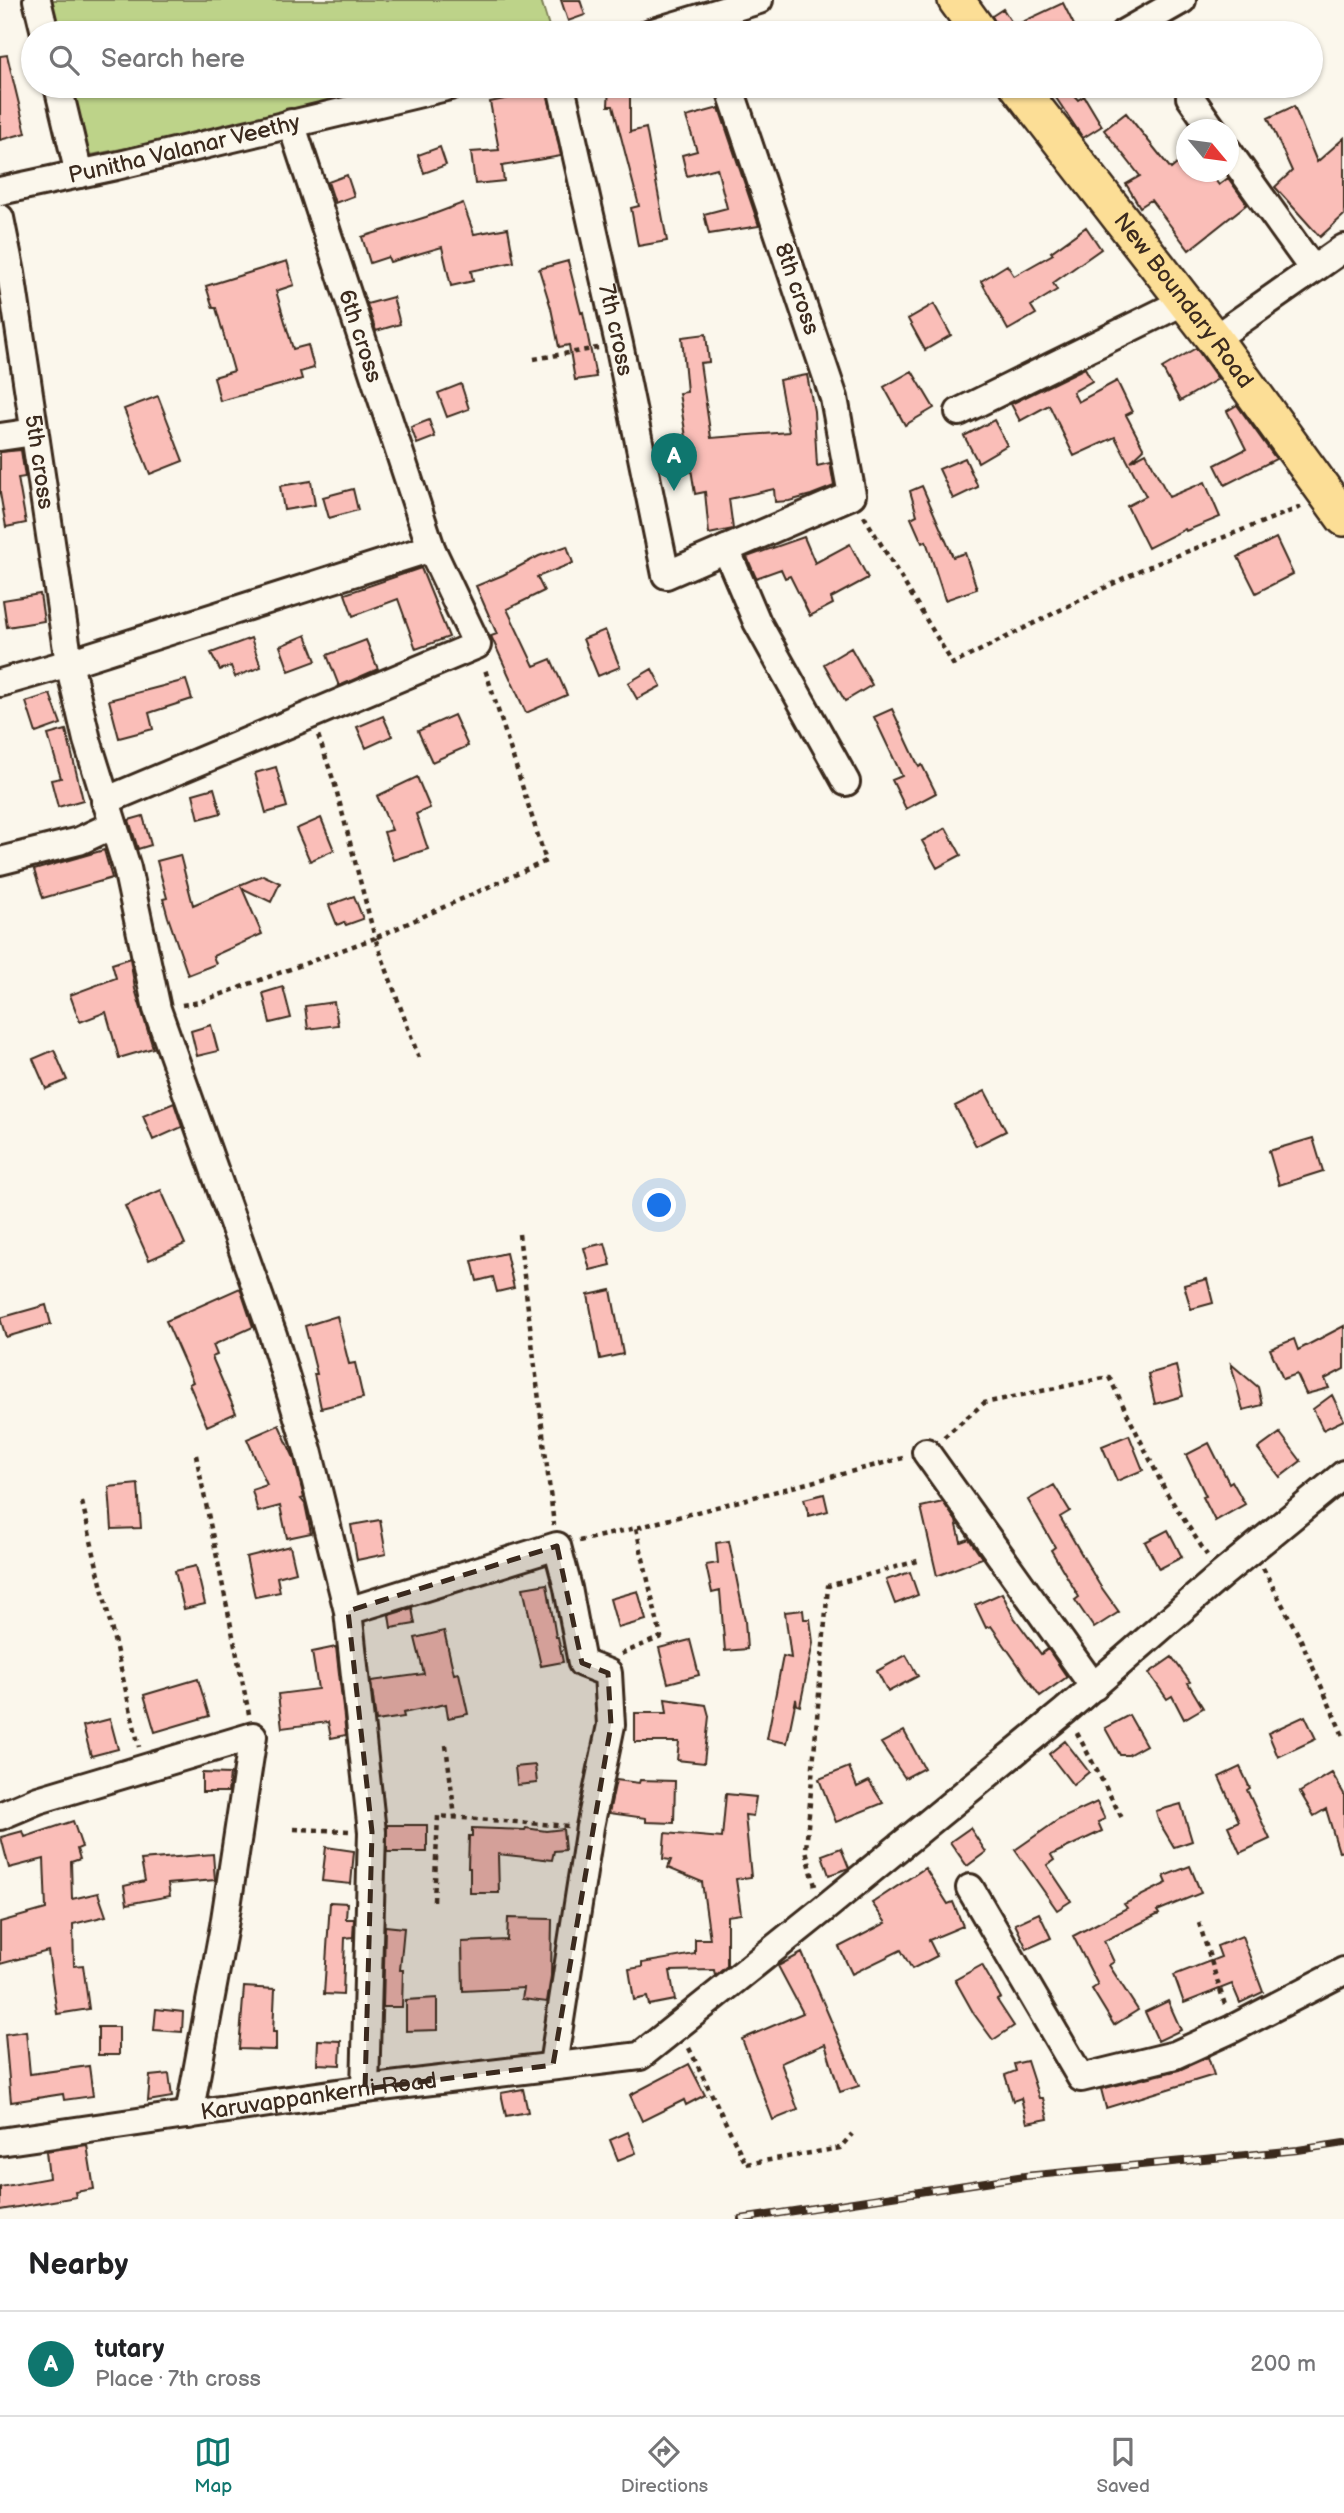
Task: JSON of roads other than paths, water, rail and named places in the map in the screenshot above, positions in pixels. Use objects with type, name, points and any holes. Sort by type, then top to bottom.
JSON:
[{"type":"main road","points":[[956,0],[971,21]]},
{"type":"main road","name":"New Boundary Road","points":[[1033,98],[1336,507]]},
{"type":"street","points":[[37,0],[42,21]]},
{"type":"street","points":[[707,16],[759,0]]},
{"type":"street","points":[[1145,21],[1182,0]]},
{"type":"street","points":[[61,98],[79,174]]},
{"type":"street","name":"Punitha Valanar Veethy","points":[[0,191],[398,98]]},
{"type":"street","name":"7th cross","points":[[564,98],[619,344],[666,575],[726,549]]},
{"type":"street","name":"8th cross","points":[[726,549],[852,495],[834,398],[733,98]]},
{"type":"street","points":[[1191,98],[1205,119]]},
{"type":"street","name":"6th cross","points":[[109,813],[311,715],[477,645],[431,548],[291,123]]},
{"type":"street","points":[[1239,166],[1312,268]]},
{"type":"street","name":"5th cross","points":[[0,218],[11,273],[69,663],[88,740],[127,868],[156,1009],[273,1335],[308,1450],[348,1611],[372,1832],[365,2089]]},
{"type":"street","points":[[1214,339],[1344,248]]},
{"type":"street","points":[[959,412],[1183,302]]},
{"type":"street","points":[[0,437],[34,432]]},
{"type":"street","points":[[0,683],[431,548]]},
{"type":"street","points":[[726,549],[757,621],[846,782]]},
{"type":"street","points":[[0,861],[79,841],[109,813]]},
{"type":"street","points":[[926,1452],[1094,1687],[1221,1575],[1344,1474]]},
{"type":"street","points":[[348,1611],[557,1546],[582,1663],[608,1673],[611,1725],[590,1827],[554,2065]]},
{"type":"street","name":"Karuvappankerni Road","points":[[0,2142],[365,2089],[640,2056],[1094,1687]]},
{"type":"street","points":[[0,1816],[38,1800],[253,1736],[224,1926],[189,2115]]},
{"type":"street","points":[[970,1888],[1081,2078],[1175,2055],[1344,1971]]},
{"type":"railway","points":[[741,2219],[1025,2176],[1298,2150],[1344,2143]]},
{"type":"place","name":"tutary","points":[[674,491]]}]
